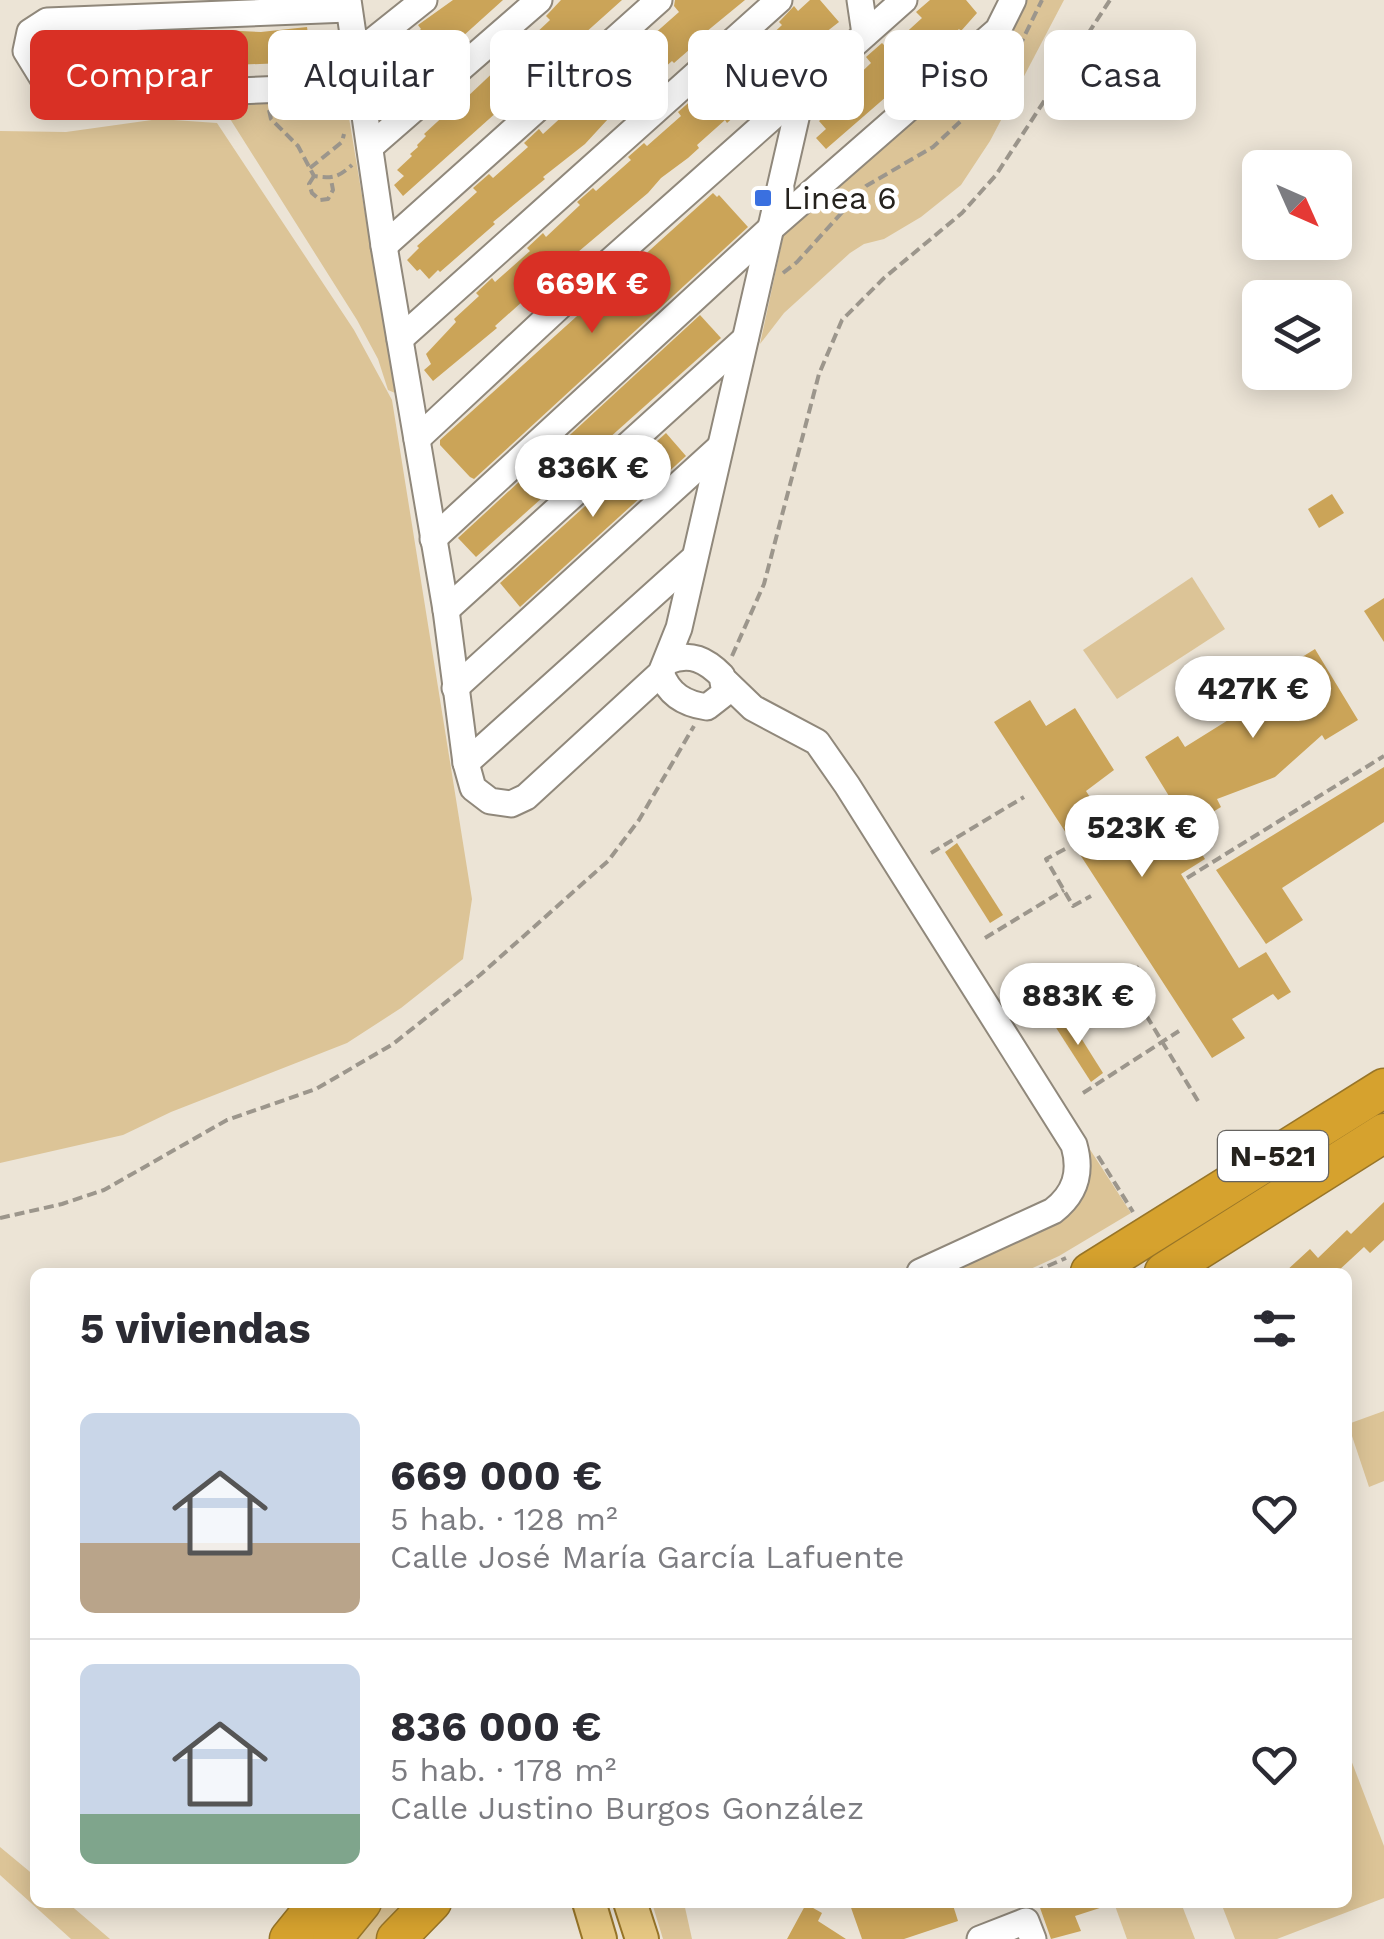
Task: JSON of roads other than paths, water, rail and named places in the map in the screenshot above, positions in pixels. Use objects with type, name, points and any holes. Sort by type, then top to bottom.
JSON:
[{"type":"highway","name":"N-521","points":[[1095,1268],[1149,1220],[1384,1088]]},
{"type":"highway","name":"N-521","points":[[1170,1268],[1384,1133]]},
{"type":"highway","points":[[1072,1268],[1149,1220]]},
{"type":"highway","points":[[264,1939],[282,1908]]},
{"type":"highway","points":[[289,1939],[313,1908]]},
{"type":"highway","points":[[332,1939],[357,1908]]},
{"type":"highway","points":[[396,1939],[426,1908]]},
{"type":"main road","points":[[591,1908],[600,1939]]},
{"type":"main road","points":[[632,1908],[642,1939]]},
{"type":"street","points":[[388,30],[424,0]]},
{"type":"street","points":[[370,147],[539,0]]},
{"type":"street","points":[[384,246],[659,0]]},
{"type":"street","points":[[400,339],[779,0]]},
{"type":"street","points":[[860,0],[866,34]]},
{"type":"street","points":[[866,34],[904,0]]},
{"type":"street","points":[[433,538],[770,229],[998,30],[1013,0]]},
{"type":"street","points":[[268,91],[63,98],[50,90],[26,51],[30,32],[47,22],[165,9],[287,7],[348,12],[375,30]]},
{"type":"street","points":[[366,120],[473,788],[490,801],[511,804],[526,797],[638,695],[672,670],[706,662],[719,693],[817,742],[1062,1122],[1077,1156],[1076,1182],[1065,1202],[929,1268]]},
{"type":"street","points":[[417,439],[770,120]]},
{"type":"street","points":[[719,693],[707,707],[689,704],[672,670],[693,559],[796,120]]},
{"type":"street","points":[[756,132],[774,138],[788,155]]},
{"type":"street","points":[[380,216],[412,221]]},
{"type":"street","points":[[717,278],[738,279],[754,294]]},
{"type":"street","points":[[446,610],[745,339]]},
{"type":"street","points":[[411,404],[430,406],[459,400]]},
{"type":"street","points":[[456,688],[720,447]]},
{"type":"street","points":[[466,762],[693,559]]},
{"type":"street","points":[[1335,1164],[1362,1164],[1384,1151]]},
{"type":"street","points":[[980,1939],[1026,1921],[1032,1939]]},
{"type":"place","name":"Linea 6","points":[[763,198]]}]
